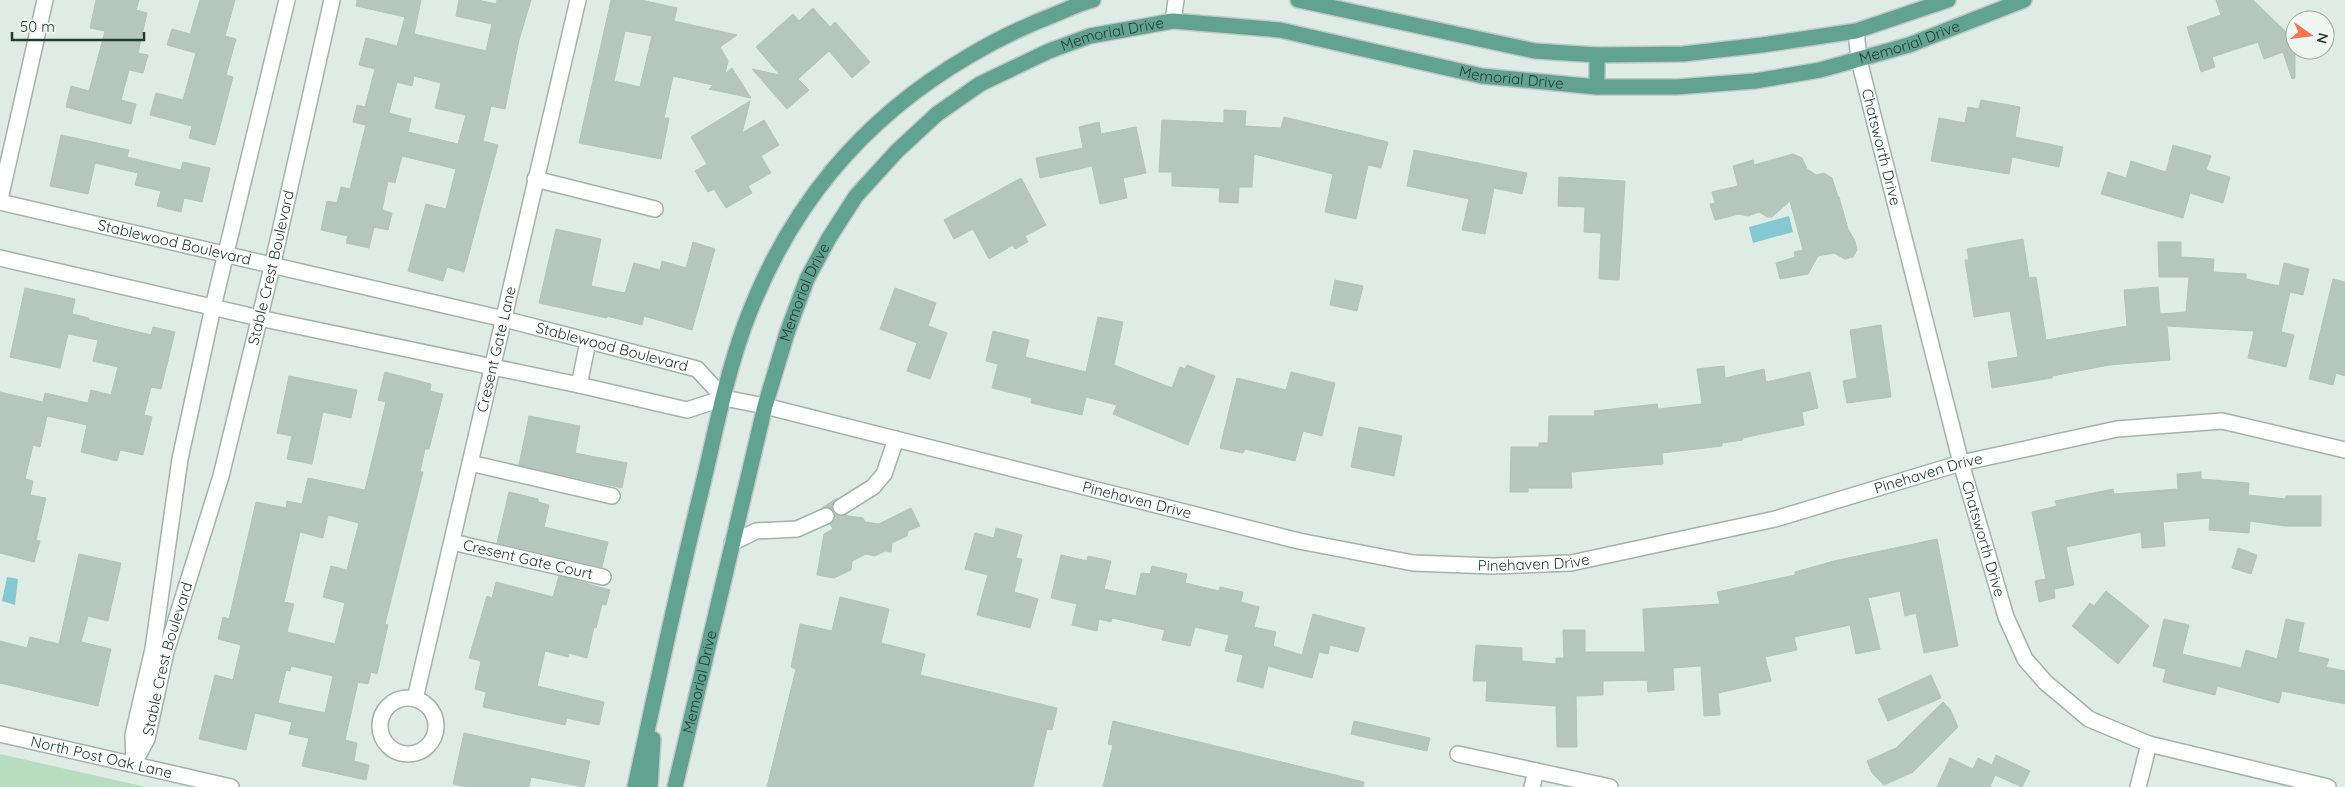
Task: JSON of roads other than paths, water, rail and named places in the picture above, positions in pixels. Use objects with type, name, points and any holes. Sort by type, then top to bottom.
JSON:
[{"type":"main road","points":[[635,787],[667,633],[724,398],[743,329],[763,280],[780,247],[816,189],[850,150],[895,106],[942,72],[1008,33],[1093,0]]},
{"type":"main road","name":"Memorial Drive","points":[[1298,0],[1535,51],[1598,56],[1683,54],[1762,46],[1856,31],[1948,0]]},
{"type":"main road","name":"Memorial Drive","points":[[676,787],[764,406],[787,333],[808,279],[829,238],[856,196],[897,151],[937,114],[980,84],[1049,51],[1090,36],[1173,21],[1280,30],[1482,76],[1597,86],[1676,87],[1755,81],[1820,70],[1909,45],[2024,0]]},
{"type":"main road","points":[[1597,86],[1598,56]]},
{"type":"main road","points":[[650,787],[657,685]]},
{"type":"street","points":[[0,200],[45,0]]},
{"type":"street","name":"Stable Crest Boulevard","points":[[134,763],[133,735],[153,649],[180,459],[287,0]]},
{"type":"street","name":"Stable Crest Boulevard","points":[[134,763],[147,739],[166,652],[221,476],[272,266],[332,0]]},
{"type":"street","name":"Cresent Gate Lane","points":[[415,699],[578,0]]},
{"type":"street","points":[[1173,21],[1176,0]]},
{"type":"street","name":"Chatsworth Drive","points":[[1856,31],[1859,60],[1961,463],[2006,616],[2026,659],[2046,682],[2089,719],[2149,744],[2328,787]]},
{"type":"street","points":[[535,179],[655,209]]},
{"type":"street","name":"Stablewood Boulevard","points":[[0,200],[272,266],[504,319],[697,369],[724,398]]},
{"type":"street","points":[[0,258],[259,318],[492,368],[579,384],[687,410],[724,398]]},
{"type":"street","points":[[579,384],[588,342]]},
{"type":"street","name":"Pinehaven Drive","points":[[724,398],[764,406],[1299,541],[1413,563],[1493,566],[1571,563],[1775,519],[1961,463],[2117,429],[2222,421],[2345,450]]},
{"type":"street","points":[[841,507],[873,487],[884,474],[896,439]]},
{"type":"street","points":[[470,463],[612,496]]},
{"type":"street","points":[[732,543],[756,531],[797,529],[826,516]]},
{"type":"street","name":"Cresent Gate Court","points":[[452,542],[603,577]]},
{"type":"street","name":"North Post Oak Lane","points":[[0,734],[134,763],[231,787]]},
{"type":"street","points":[[2138,787],[2149,744]]},
{"type":"street","points":[[1458,754],[1610,787]]},
{"type":"street","points":[[1532,787],[1536,771]]},
{"type":"water","points":[[1789,216],[1793,232],[1753,243],[1749,227]]},
{"type":"water","points":[[7,577],[18,579],[15,605],[2,601]]}]
